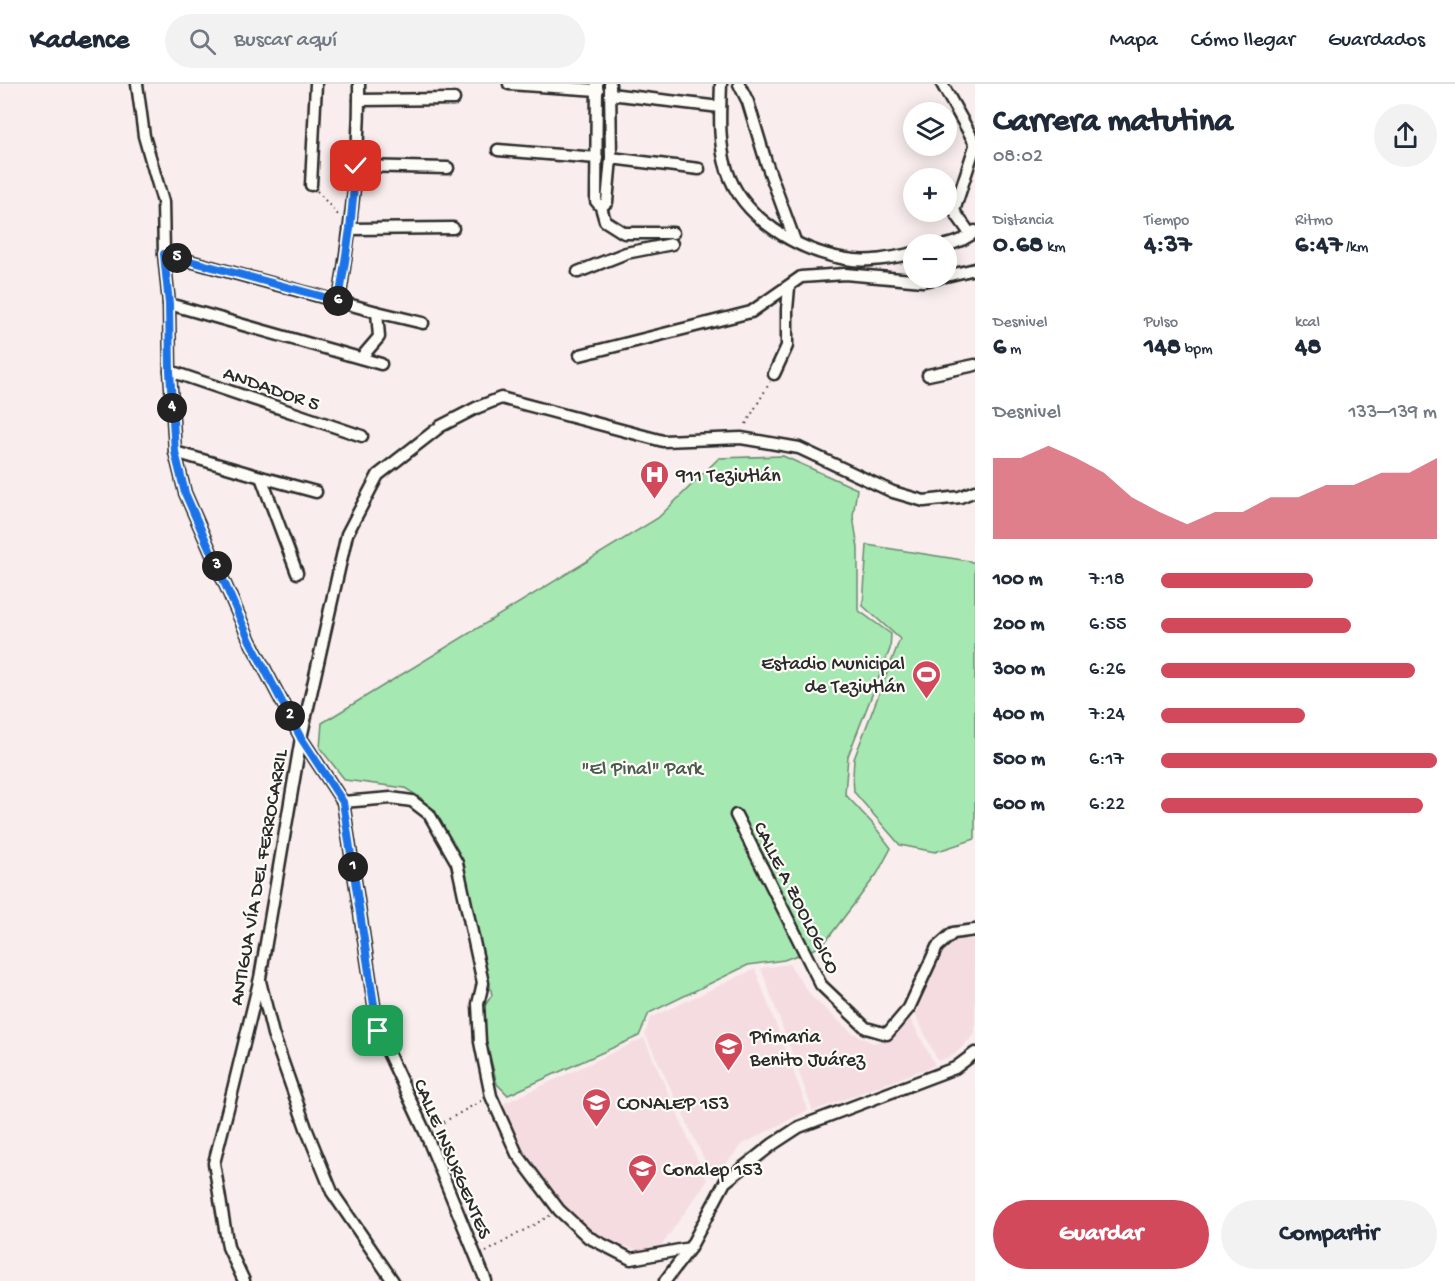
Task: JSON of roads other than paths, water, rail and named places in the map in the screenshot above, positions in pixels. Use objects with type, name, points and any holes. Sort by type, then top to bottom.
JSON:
[{"type":"street","points":[[137,84],[144,136],[163,202],[175,452],[185,493],[245,630],[301,738],[343,802],[391,798],[412,801],[429,814],[457,863],[483,983],[478,1004],[480,1042],[491,1096],[517,1154],[559,1210],[588,1237],[631,1259],[690,1248]]},
{"type":"street","points":[[311,184],[316,84]]},
{"type":"street","points":[[339,301],[350,229],[356,166],[359,84]]},
{"type":"street","points":[[509,84],[598,87],[596,201],[601,207],[605,221],[624,233],[673,238],[578,272]]},
{"type":"street","points":[[721,84],[722,144],[727,171],[751,212],[776,232],[813,249],[847,260],[882,260],[903,255]]},
{"type":"street","points":[[739,84],[748,102],[766,162],[795,241]]},
{"type":"street","points":[[942,84],[975,145],[954,211],[973,233],[957,243]]},
{"type":"street","points":[[601,207],[607,202],[611,158],[610,89],[720,107]]},
{"type":"street","points":[[359,100],[454,99]]},
{"type":"street","points":[[498,150],[597,158]]},
{"type":"street","points":[[611,158],[699,169]]},
{"type":"street","points":[[356,166],[448,168]]},
{"type":"street","points":[[350,229],[453,228]]},
{"type":"street","points":[[624,233],[626,253]]},
{"type":"street","points":[[164,254],[423,323]]},
{"type":"street","points":[[845,274],[847,260]]},
{"type":"street","points":[[957,273],[975,269]]},
{"type":"street","points":[[579,355],[751,312],[801,277],[845,274],[903,279]]},
{"type":"street","points":[[774,374],[787,346],[789,286]]},
{"type":"street","points":[[169,304],[381,364]]},
{"type":"street","points":[[361,358],[379,337],[377,312]]},
{"type":"street","points":[[928,375],[975,365]]},
{"type":"street","name":"ANDADOR 5","points":[[170,371],[362,436]]},
{"type":"street","name":"ANTIGUA VÍA DEL FERROCARRIL","points":[[244,1281],[228,1247],[214,1163],[260,978],[301,738],[347,534],[378,475],[441,426],[501,398],[663,441],[741,438],[799,448],[893,492],[924,501],[960,497],[975,491]]},
{"type":"street","points":[[175,452],[316,492]]},
{"type":"street","points":[[261,477],[297,573]]},
{"type":"street","name":"CALLE INSURGENTES","points":[[343,802],[378,1031],[426,1132],[486,1281]]},
{"type":"street","name":"CALLE A ZOOLOGICO","points":[[736,816],[821,985],[866,1028],[887,1034],[909,1008],[937,947],[953,933],[975,930]]},
{"type":"street","points":[[260,978],[280,1055],[332,1192],[393,1281]]},
{"type":"street","points":[[665,1281],[690,1248],[725,1182],[773,1144],[799,1127],[955,1068],[975,1053]]},
{"type":"place","name":"911 Teziutlán","points":[[655,500]]},
{"type":"place","name":"Estadio Municipal de Teziutlán","points":[[926,700]]},
{"type":"place","name":"Primaria Benito Juárez","points":[[729,1072]]},
{"type":"place","name":"CONALEP 153","points":[[596,1128]]},
{"type":"place","name":"Conalep 153","points":[[642,1194]]},
{"type":"park label","name":"\"El Pinal\" Park","points":[[642,767]]}]
